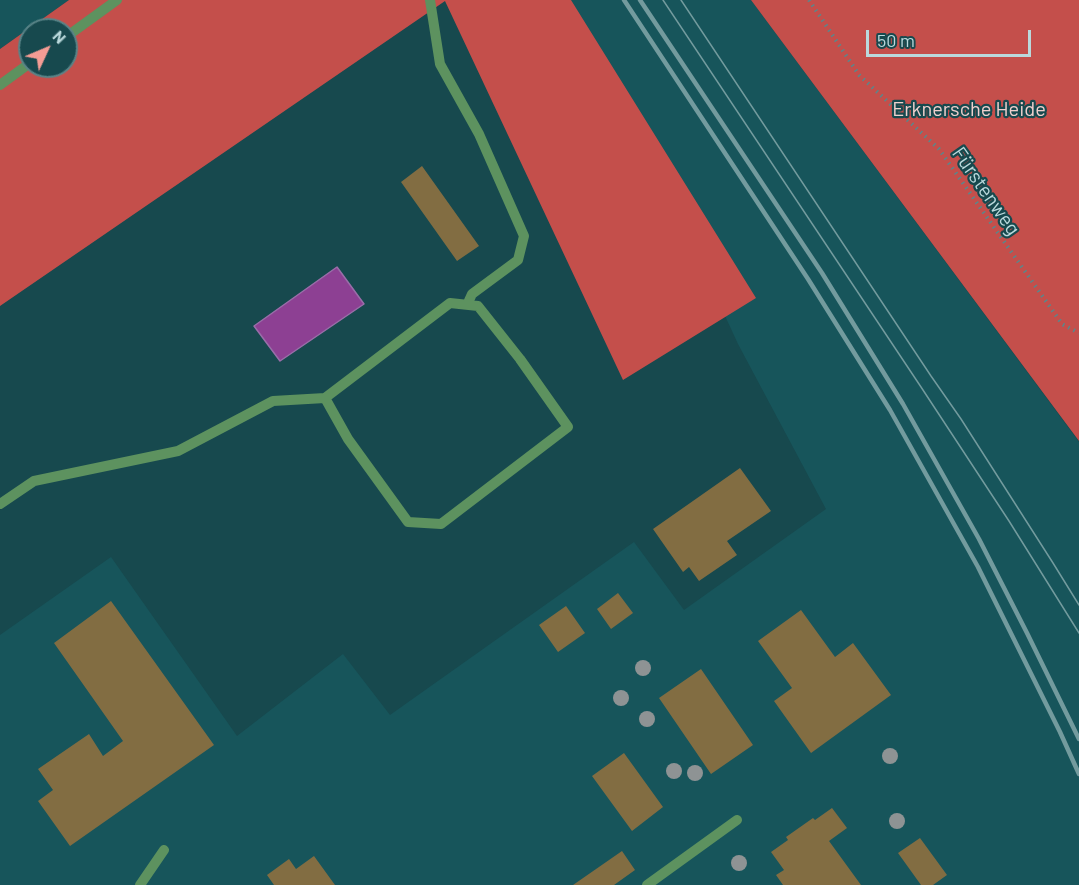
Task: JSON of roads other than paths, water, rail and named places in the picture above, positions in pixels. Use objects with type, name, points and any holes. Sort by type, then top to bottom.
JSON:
[{"type":"street","points":[[78,28],[117,0]]},
{"type":"street","points":[[430,0],[441,63],[479,134],[524,236],[518,260],[472,294],[467,305]]},
{"type":"street","points":[[0,85],[18,72]]},
{"type":"street","points":[[0,504],[34,481],[178,451],[273,401],[325,398],[450,303],[478,306],[520,359],[568,427],[441,524],[408,522],[348,440],[325,398]]},
{"type":"street","points":[[646,885],[736,820]]},
{"type":"street","points":[[140,885],[164,850]]},
{"type":"tram line","points":[[663,0],[921,387],[1079,633]]},
{"type":"tram line","points":[[681,0],[961,419],[1079,605]]},
{"type":"railway","points":[[624,0],[808,279],[890,410],[978,567],[1079,774]]},
{"type":"railway","points":[[640,0],[822,273],[903,404],[979,539],[1079,739]]},
{"type":"park label","name":"Erknersche Heide","points":[[969,109]]}]
